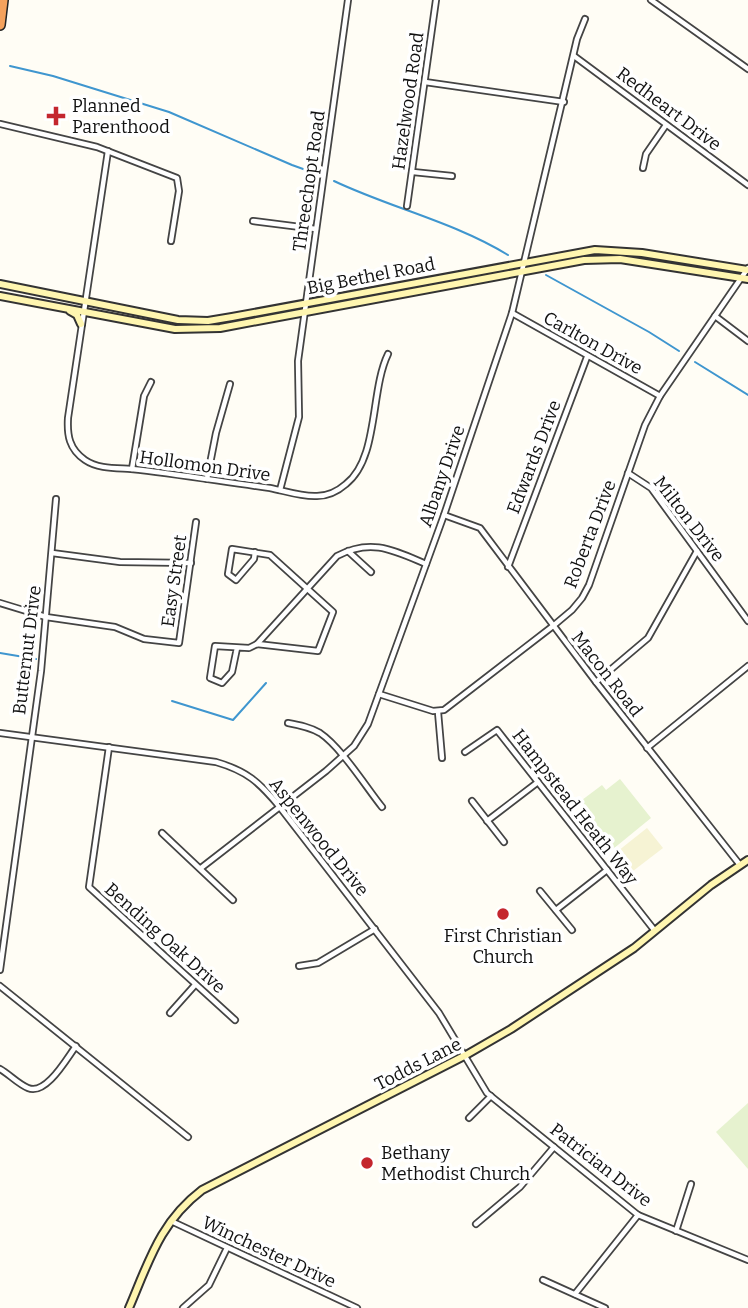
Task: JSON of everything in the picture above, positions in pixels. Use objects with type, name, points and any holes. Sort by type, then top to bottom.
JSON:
[{"type":"highway","points":[[0,25],[4,0]]},
{"type":"main road","name":"Big Bethel Road","points":[[0,284],[166,318],[198,321],[594,250],[631,252],[747,269]]},
{"type":"main road","points":[[630,261],[631,252]]},
{"type":"main road","name":"Big Bethel Road","points":[[0,296],[192,330],[220,328],[594,259],[630,261],[744,279]]},
{"type":"main road","points":[[62,307],[77,315],[81,324]]},
{"type":"main road","name":"Todds Lane","points":[[129,1308],[157,1242],[170,1221],[202,1190],[466,1055],[541,1010],[656,932],[705,890],[748,860]]},
{"type":"street","name":"Threechopt Road","points":[[280,490],[299,417],[298,361],[348,0]]},
{"type":"street","name":"Hazelwood Road","points":[[407,206],[436,0]]},
{"type":"street","points":[[651,0],[748,69]]},
{"type":"street","name":"Albany Drive","points":[[201,868],[343,757],[362,736],[444,515],[512,313],[585,19]]},
{"type":"street","name":"Redheart Drive","points":[[574,56],[748,184]]},
{"type":"street","points":[[425,82],[564,102]]},
{"type":"street","points":[[0,124],[108,151],[177,178],[179,191],[171,242]]},
{"type":"street","points":[[643,168],[646,153],[666,125]]},
{"type":"street","points":[[84,302],[108,151]]},
{"type":"street","points":[[412,172],[452,176]]},
{"type":"street","points":[[253,221],[316,229]]},
{"type":"street","name":"Roberta Drive","points":[[438,712],[449,707],[572,610],[589,585],[645,425],[660,397],[715,316],[744,279],[747,269]]},
{"type":"street","name":"Hollomon Drive","points":[[84,302],[68,418],[69,441],[74,450],[95,465],[207,479],[314,497],[334,492],[353,479],[364,458],[373,423],[380,371],[388,354]]},
{"type":"street","name":"Carlton Drive","points":[[512,313],[660,397]]},
{"type":"street","points":[[715,316],[748,341]]},
{"type":"street","name":"Edwards Drive","points":[[508,567],[587,357]]},
{"type":"street","points":[[132,470],[144,396],[151,382]]},
{"type":"street","points":[[207,479],[230,384]]},
{"type":"street","name":"Milton Drive","points":[[628,473],[651,488],[748,621]]},
{"type":"street","name":"Butternut Drive","points":[[0,970],[3,915],[31,737],[46,617],[56,499]]},
{"type":"street","name":"Macon Road","points":[[444,515],[480,528],[596,682],[740,865]]},
{"type":"street","name":"Easy Street","points":[[46,617],[116,628],[144,639],[179,643],[196,522]]},
{"type":"street","points":[[237,648],[232,672],[222,683],[210,678],[215,646],[249,648],[257,644],[337,556],[348,551],[364,546],[376,546],[426,564]]},
{"type":"street","points":[[255,552],[254,559],[236,580],[228,573],[232,549],[255,552],[270,555],[333,612],[318,651],[257,644]]},
{"type":"street","points":[[348,551],[372,572]]},
{"type":"street","points":[[596,682],[648,638],[696,551]]},
{"type":"street","points":[[52,553],[120,562],[191,563]]},
{"type":"street","points":[[0,603],[46,617]]},
{"type":"street","points":[[647,748],[748,666]]},
{"type":"street","points":[[379,694],[438,712],[442,758]]},
{"type":"street","points":[[288,723],[307,727],[321,734],[343,757],[382,807]]},
{"type":"street","name":"Hampstead Heath Way","points":[[465,752],[497,730],[656,932]]},
{"type":"street","name":"Aspenwood Drive","points":[[0,733],[216,762],[240,769],[264,788],[279,806],[439,1013],[466,1055]]},
{"type":"street","name":"Bending Oak Drive","points":[[109,747],[89,887],[235,1020]]},
{"type":"street","points":[[487,821],[538,782]]},
{"type":"street","points":[[472,801],[504,842]]},
{"type":"street","points":[[162,833],[233,900]]},
{"type":"street","points":[[556,910],[607,870]]},
{"type":"street","points":[[540,891],[572,930]]},
{"type":"street","points":[[299,965],[318,963],[375,929]]},
{"type":"street","points":[[170,1013],[195,985]]},
{"type":"street","points":[[0,986],[188,1137]]},
{"type":"street","points":[[0,1069],[29,1089],[38,1089],[47,1084],[76,1046]]},
{"type":"street","name":"Patrician Drive","points":[[466,1055],[491,1096],[638,1214],[748,1260]]},
{"type":"street","points":[[469,1118],[491,1096]]},
{"type":"street","points":[[476,1224],[520,1187],[554,1147]]},
{"type":"street","points":[[676,1231],[691,1184]]},
{"type":"street","points":[[575,1294],[638,1214]]},
{"type":"street","name":"Winchester Drive","points":[[170,1221],[357,1308]]},
{"type":"street","points":[[183,1308],[209,1284],[227,1248]]},
{"type":"street","points":[[543,1280],[606,1308]]},
{"type":"shaded area","points":[[647,828],[663,848],[633,871],[618,851]]},
{"type":"green space","points":[[620,779],[651,818],[613,849],[578,803],[602,785],[606,790]]},
{"type":"green space","points":[[748,1103],[748,1169],[716,1132]]},
{"type":"waterway","points":[[10,66],[53,76],[169,112],[317,174]]},
{"type":"waterway","points":[[334,181],[466,233],[508,255]]},
{"type":"waterway","points":[[546,275],[679,351]]},
{"type":"waterway","points":[[695,362],[748,395]]},
{"type":"waterway","points":[[0,653],[36,659]]},
{"type":"waterway","points":[[172,701],[233,720],[266,683]]},
{"type":"place","name":"Planned Parenthood","points":[[56,116]]},
{"type":"place","name":"First Christian Church","points":[[503,914]]},
{"type":"place","name":"Bethany Methodist Church","points":[[367,1163]]}]
